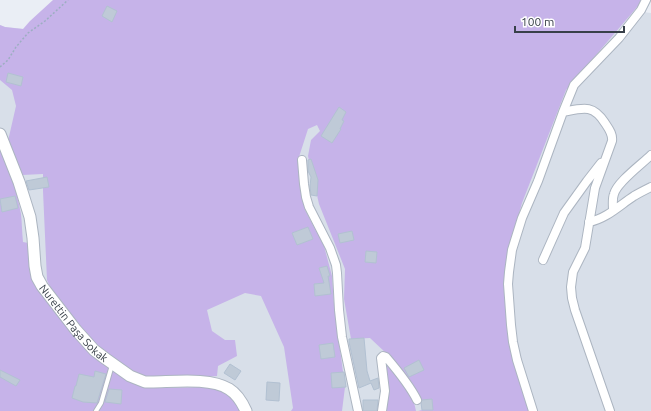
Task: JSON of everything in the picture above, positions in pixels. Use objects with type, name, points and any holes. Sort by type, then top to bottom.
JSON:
[{"type":"street","points":[[533,411],[513,342],[508,291],[512,250],[522,218],[538,181],[574,85],[619,38],[641,10],[646,0]]},
{"type":"street","points":[[563,112],[583,109],[593,110],[601,116],[609,128],[612,137],[595,188],[585,248],[574,272],[571,287],[572,298],[579,323],[610,411]]},
{"type":"street","name":"Nurettin Paşa Sokak","points":[[0,134],[19,182],[30,217],[37,276],[42,286],[76,330],[94,350],[130,376],[145,382],[195,381],[221,385],[235,393],[246,411]]},
{"type":"street","points":[[613,210],[613,200],[616,188],[651,155]]},
{"type":"street","points":[[543,260],[564,213],[605,158]]},
{"type":"street","points":[[302,160],[304,184],[309,207],[330,248],[336,265],[342,337],[358,411]]},
{"type":"street","points":[[589,222],[600,219],[635,195],[651,187]]},
{"type":"street","points":[[382,411],[385,390],[381,358],[383,356],[386,357],[406,381],[417,400]]},
{"type":"lane","points":[[96,411],[101,404],[112,364]]},
{"type":"path","points":[[0,67],[8,60],[16,47],[28,33],[45,21],[68,0]]},
{"type":"shaded area","points":[[53,0],[642,0],[566,90],[522,203],[507,256],[505,301],[508,333],[512,355],[529,411],[418,411],[422,410],[421,400],[387,354],[370,338],[351,339],[344,299],[345,269],[319,204],[308,156],[311,140],[320,131],[317,125],[308,129],[299,157],[299,178],[305,210],[324,246],[332,276],[334,304],[345,387],[342,411],[291,411],[293,408],[284,347],[261,296],[245,293],[207,310],[212,331],[225,340],[235,340],[237,356],[218,366],[217,376],[173,379],[148,378],[134,373],[113,360],[95,344],[52,292],[47,280],[43,174],[22,175],[8,141],[16,106],[12,90],[0,80],[0,25],[23,29]]},
{"type":"shaded area","points":[[599,7],[651,13],[651,411],[0,411],[0,25],[5,27],[535,81]]},
{"type":"shaded area","points":[[0,146],[10,171],[17,197],[21,214],[23,242],[28,243],[55,309],[145,387],[198,387],[221,390],[236,402],[240,411],[0,411]]},
{"type":"shaded area","points":[[385,361],[413,398],[416,411],[385,411]]},
{"type":"building","points":[[107,6],[117,11],[112,22],[102,16]]},
{"type":"building","points":[[8,73],[23,77],[21,86],[6,82]]},
{"type":"building","points":[[339,107],[346,112],[342,120],[344,121],[341,129],[332,143],[321,136]]},
{"type":"building","points":[[311,159],[318,180],[317,196],[311,195],[311,177],[308,171],[308,160]]},
{"type":"building","points":[[47,177],[49,187],[29,190],[26,181]]},
{"type":"building","points":[[15,196],[18,208],[2,212],[0,199]]},
{"type":"building","points":[[308,227],[313,239],[297,245],[292,233]]},
{"type":"building","points":[[352,231],[354,240],[340,243],[338,234]]},
{"type":"building","points":[[366,251],[377,252],[376,263],[365,262]]},
{"type":"building","points":[[327,266],[330,276],[328,276],[331,294],[315,296],[314,284],[324,283],[319,268]]},
{"type":"building","points":[[364,338],[367,371],[370,381],[378,378],[379,388],[374,390],[371,383],[359,388],[349,342],[349,339]]},
{"type":"building","points":[[333,343],[335,357],[321,359],[319,345]]},
{"type":"building","points":[[419,360],[424,370],[409,377],[404,368]]},
{"type":"building","points":[[230,364],[241,371],[235,380],[224,373]]},
{"type":"building","points":[[0,370],[20,380],[16,386],[0,377]]},
{"type":"building","points":[[95,371],[106,374],[97,403],[83,402],[72,398],[79,374],[94,377]]},
{"type":"building","points":[[344,372],[346,387],[332,388],[331,373]]},
{"type":"building","points":[[267,382],[280,383],[279,401],[266,400]]},
{"type":"building","points":[[109,389],[122,390],[121,404],[105,402]]},
{"type":"building","points":[[432,399],[433,410],[422,410],[422,400]]},
{"type":"building","points":[[363,400],[378,400],[377,411],[363,411]]}]
